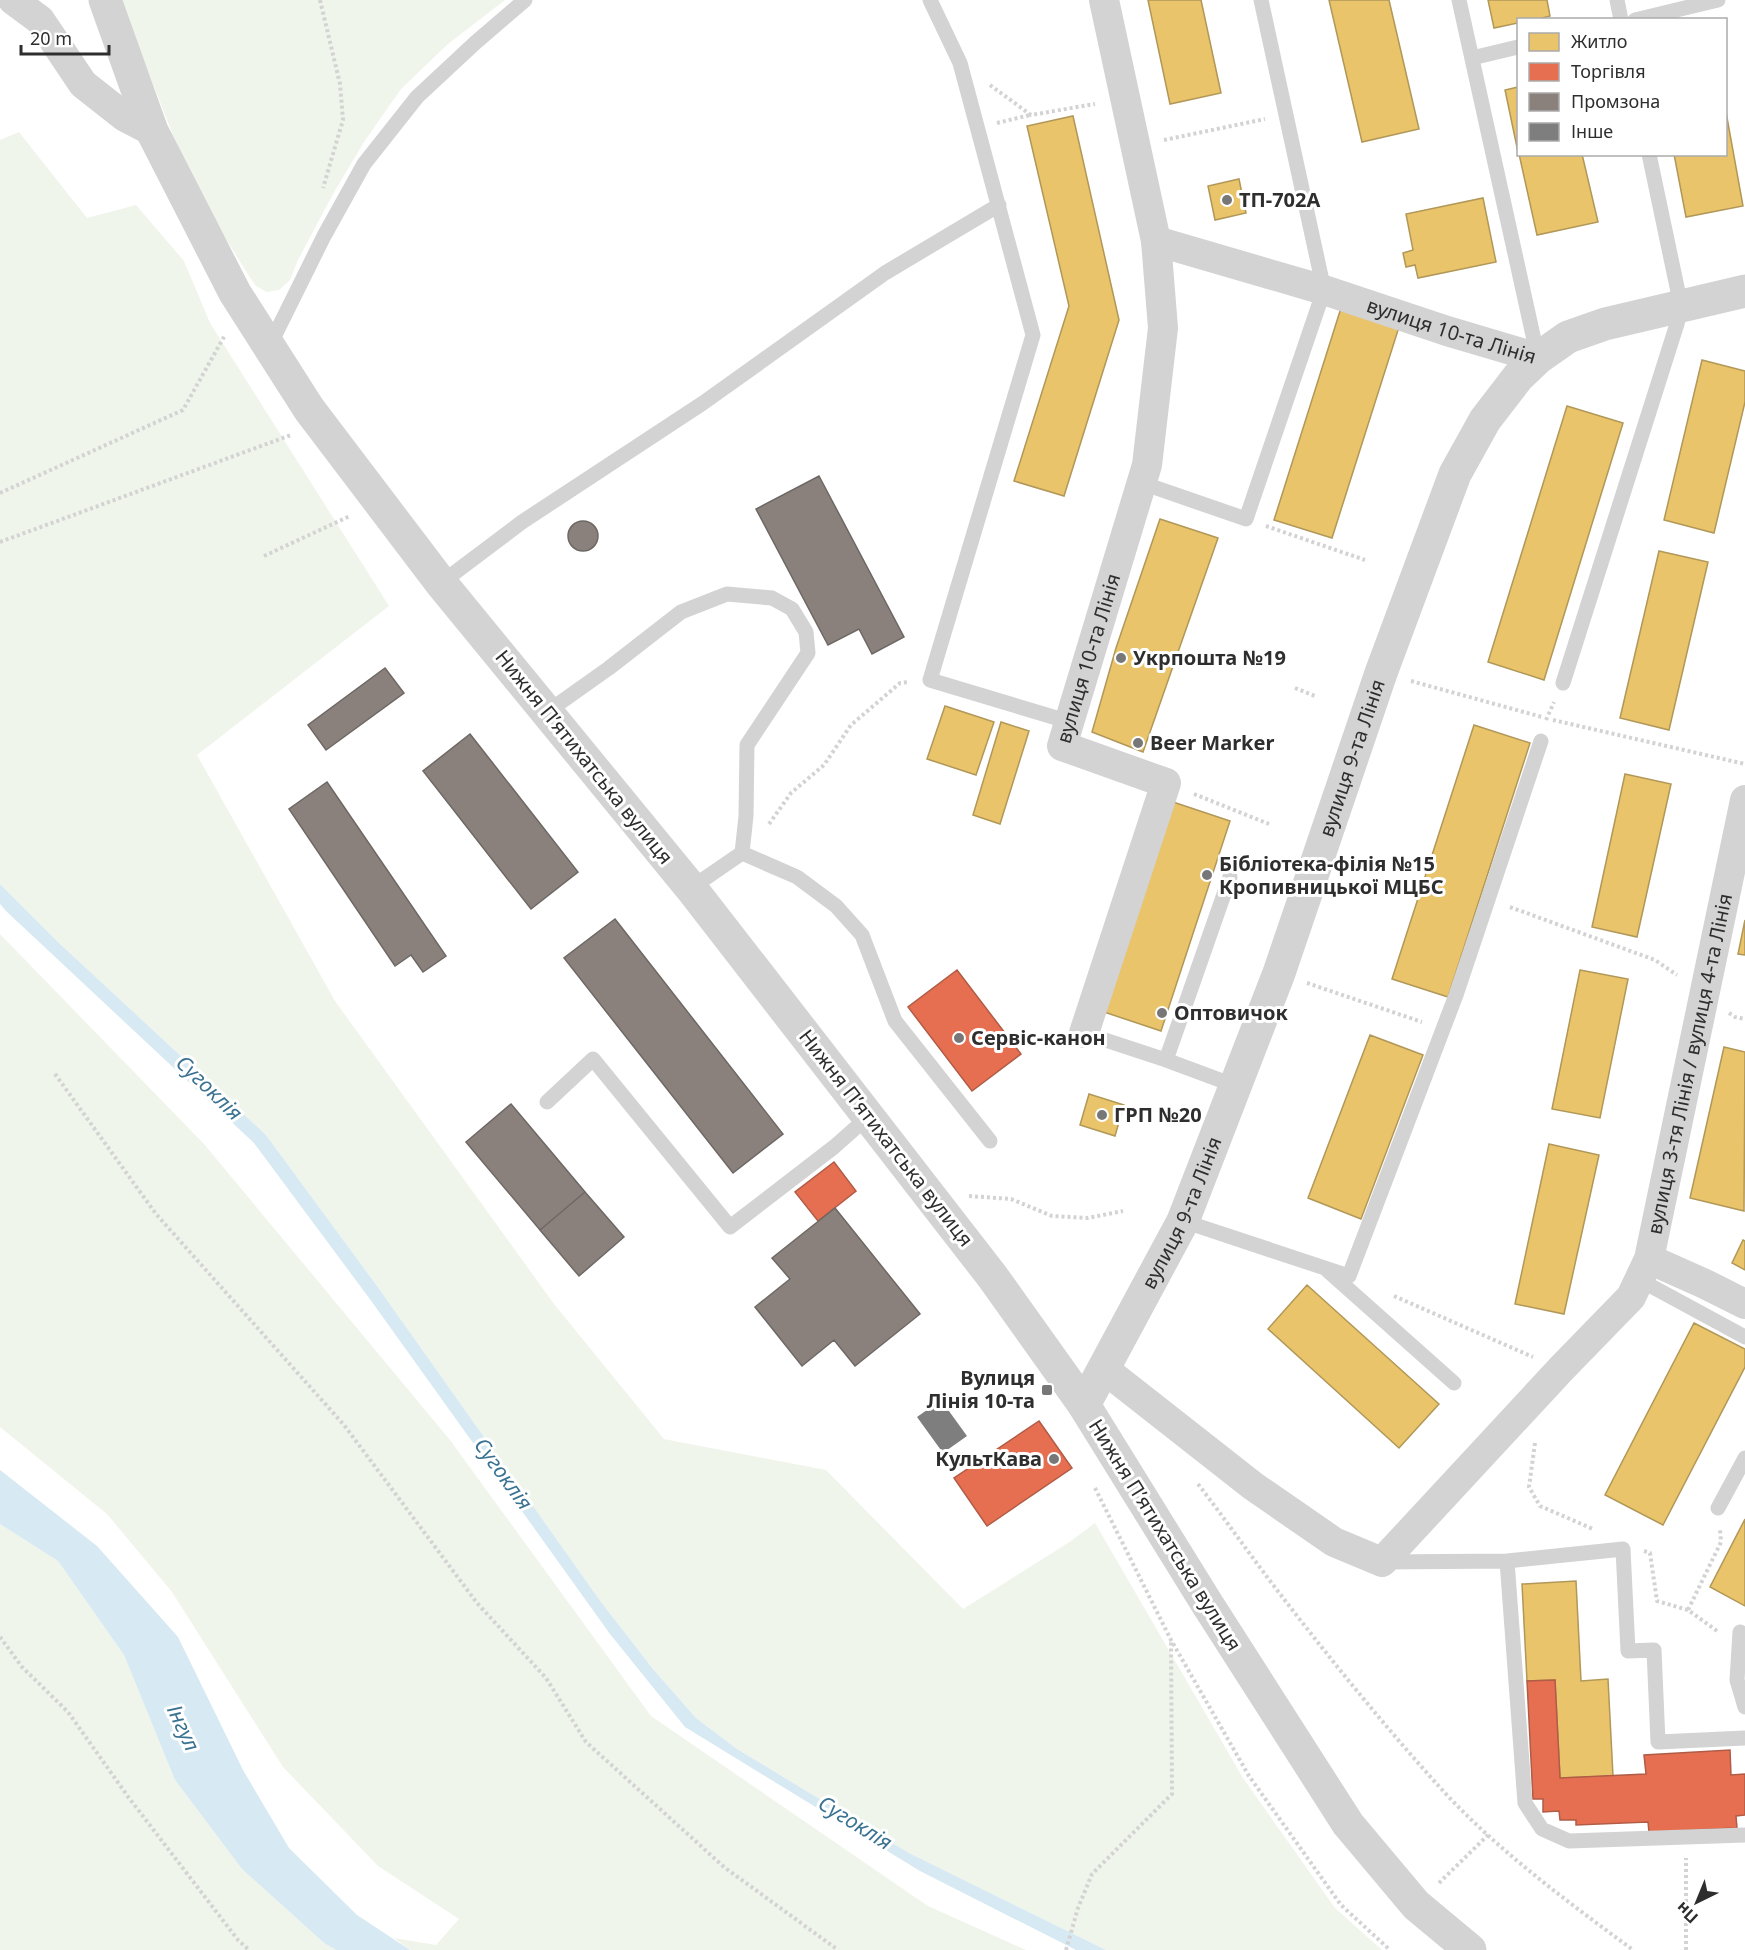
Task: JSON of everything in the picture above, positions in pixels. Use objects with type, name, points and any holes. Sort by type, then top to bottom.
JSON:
[{"type":"street","points":[[13,0],[40,20],[83,84],[126,117],[152,131]]},
{"type":"street","name":"Нижня Пʼятихатська вулиця","points":[[105,0],[152,131],[235,293],[309,410],[441,583],[691,888],[934,1199],[1026,1322],[1084,1405],[1348,1824],[1416,1905],[1470,1950]]},
{"type":"street","name":"вулиця 10-та Лінія","points":[[1104,0],[1156,241],[1163,328],[1147,465],[1062,746],[1166,783]]},
{"type":"street","name":"вулиця 10-та Лінія","points":[[1156,241],[1324,290],[1447,331],[1538,358],[1569,337],[1596,327],[1745,291]]},
{"type":"street","name":"вулиця 9-та Лінія","points":[[1084,1405],[1183,1221],[1279,973],[1381,673],[1455,474],[1485,420],[1518,378],[1538,358]]},
{"type":"street","points":[[1084,1033],[1166,783]]},
{"type":"street","name":"вулиця 3-тя Лінія / вулиця 4-та Лінія","points":[[1644,1269],[1745,800]]},
{"type":"street","points":[[1104,1369],[1253,1486],[1334,1542],[1382,1562],[1631,1297],[1644,1269],[1705,1284],[1745,1304]]},
{"type":"lane","points":[[268,348],[324,236],[364,164],[417,97],[475,42],[525,0]]},
{"type":"lane","points":[[930,0],[960,63],[1033,335],[930,680],[1070,722]]},
{"type":"lane","points":[[1142,483],[1246,519],[1324,290],[1261,0]]},
{"type":"lane","points":[[1458,0],[1538,358]]},
{"type":"lane","points":[[1617,0],[1621,18]]},
{"type":"lane","points":[[1643,18],[1718,0]]},
{"type":"lane","points":[[1472,58],[1517,47]]},
{"type":"lane","points":[[1563,683],[1681,306],[1649,156]]},
{"type":"lane","points":[[441,583],[522,522],[703,403],[885,273],[999,205]]},
{"type":"lane","points":[[547,712],[609,668],[681,612],[727,594],[772,598],[792,609],[806,632],[808,653],[747,745],[746,816],[742,853],[691,888]]},
{"type":"lane","points":[[1183,1221],[1349,1276],[1443,1029],[1541,741]]},
{"type":"lane","points":[[742,853],[797,877],[836,906],[862,934],[895,1021],[990,1142]]},
{"type":"lane","points":[[1166,1060],[1230,878]]},
{"type":"lane","points":[[1084,1033],[1236,1086]]},
{"type":"lane","points":[[547,1102],[593,1059],[730,1227],[834,1147],[869,1116]]},
{"type":"lane","points":[[1323,1267],[1454,1383]]},
{"type":"lane","points":[[1644,1269],[1745,1337]]},
{"type":"lane","points":[[1718,1508],[1745,1458]]},
{"type":"lane","points":[[1382,1562],[1507,1561],[1623,1549],[1628,1651],[1654,1650],[1658,1742],[1745,1738]]},
{"type":"lane","points":[[1507,1561],[1525,1803],[1542,1829],[1569,1841],[1745,1835]]},
{"type":"lane","points":[[1742,1641],[1737,1680],[1745,1707]]},
{"type":"path","points":[[320,0],[340,84],[343,120],[319,199],[324,236]]},
{"type":"path","points":[[960,63],[1031,115]]},
{"type":"path","points":[[979,127],[1031,115],[1125,99]]},
{"type":"path","points":[[1137,146],[1285,115]]},
{"type":"path","points":[[0,492],[183,410],[228,330],[235,293]]},
{"type":"path","points":[[0,542],[294,433]]},
{"type":"path","points":[[264,556],[353,514]]},
{"type":"path","points":[[1246,519],[1365,560]]},
{"type":"path","points":[[1381,673],[1546,718],[1745,764]]},
{"type":"path","points":[[742,853],[769,824],[791,793],[824,765],[851,725],[900,683],[930,680]]},
{"type":"path","points":[[1295,688],[1315,696]]},
{"type":"path","points":[[1166,783],[1269,824]]},
{"type":"path","points":[[1528,914],[1654,960],[1704,994]]},
{"type":"path","points":[[1279,973],[1443,1029]]},
{"type":"path","points":[[55,1074],[156,1214],[344,1425],[477,1603],[546,1678],[586,1742],[724,1867],[838,1950]]},
{"type":"path","points":[[934,1199],[977,1195],[1011,1199],[1052,1216],[1088,1218],[1123,1211]]},
{"type":"path","points":[[1390,1295],[1561,1369]]},
{"type":"path","points":[[1534,1399],[1536,1441],[1529,1486],[1540,1506],[1600,1532]]},
{"type":"path","points":[[1196,1481],[1341,1671],[1446,1794],[1488,1835],[1557,1893],[1633,1950]]},
{"type":"path","points":[[1092,1482],[1171,1640],[1249,1776],[1341,1905],[1390,1950]]},
{"type":"path","points":[[1688,1610],[1721,1542],[1718,1508]]},
{"type":"path","points":[[1640,1549],[1650,1554],[1658,1601],[1688,1610],[1742,1641]]},
{"type":"path","points":[[0,1637],[22,1667],[68,1712],[129,1798],[238,1940],[249,1950]]},
{"type":"path","points":[[1066,1950],[1078,1908],[1092,1874],[1172,1794],[1171,1640]]},
{"type":"path","points":[[1416,1905],[1488,1835]]},
{"type":"path","points":[[1686,1950],[1687,1873]]},
{"type":"shaded area","points":[[120,0],[505,0],[448,44],[401,89],[364,142],[333,194],[290,280],[279,290],[267,292],[256,286],[249,276],[193,186]]},
{"type":"shaded area","points":[[19,132],[87,218],[136,205],[184,261],[210,323],[389,606],[197,755],[335,1001],[554,1304],[664,1439],[826,1470],[963,1609],[1068,1543],[1095,1523],[1243,1778],[1335,1908],[1382,1950],[1106,1950],[909,1853],[737,1749],[696,1718],[653,1669],[601,1602],[377,1286],[266,1135],[59,943],[0,884],[0,140]]},
{"type":"shaded area","points":[[0,934],[204,1144],[450,1440],[651,1716],[928,1906],[1026,1950],[410,1950],[394,1938],[436,1945],[459,1919],[378,1866],[283,1767],[172,1592],[107,1514],[0,1427]]},
{"type":"shaded area","points":[[0,1524],[58,1561],[124,1655],[175,1780],[242,1869],[324,1943],[336,1950],[0,1950]]},
{"type":"water","name":"Сугоклія","points":[[0,884],[59,943],[266,1135],[377,1286],[601,1602],[653,1669],[696,1718],[737,1749],[909,1853],[1106,1950],[1076,1950],[920,1871],[685,1727],[610,1634],[372,1302],[254,1143],[6,911],[0,904]]},
{"type":"water","name":"Інгул","points":[[0,1470],[97,1546],[178,1637],[243,1770],[289,1848],[357,1915],[410,1950],[336,1950],[324,1943],[242,1869],[175,1780],[124,1655],[58,1561],[0,1524]]},
{"type":"building: Житло","points":[[1148,0],[1201,0],[1221,93],[1170,104]]},
{"type":"building: Житло","points":[[1329,0],[1389,0],[1419,129],[1362,142]]},
{"type":"building: Житло","points":[[1488,0],[1547,0],[1550,16],[1517,18],[1517,23],[1494,28]]},
{"type":"building: Житло","points":[[1517,87],[1517,147],[1505,90]]},
{"type":"building: Житло","points":[[1073,116],[1119,320],[1064,496],[1014,481],[1069,306],[1027,126]]},
{"type":"building: Житло","points":[[1727,118],[1743,206],[1686,217],[1674,156],[1727,156]]},
{"type":"building: Житло","points":[[1519,156],[1582,156],[1598,222],[1537,235]]},
{"type":"building: Житло","name":"ТП-702А","points":[[1239,179],[1246,213],[1215,220],[1208,186]]},
{"type":"building: Житло","points":[[1483,198],[1496,262],[1418,278],[1415,265],[1406,267],[1403,253],[1413,250],[1406,214]]},
{"type":"building: Житло","points":[[1341,308],[1399,327],[1332,538],[1274,520]]},
{"type":"building: Житло","points":[[1702,360],[1745,371],[1745,402],[1714,533],[1664,520]]},
{"type":"building: Житло","points":[[1567,406],[1623,423],[1544,680],[1488,662]]},
{"type":"building: Житло","points":[[1160,519],[1218,538],[1143,752],[1092,732],[1116,648]]},
{"type":"building: Житло","points":[[1659,551],[1708,562],[1669,730],[1620,718]]},
{"type":"building: Житло","points":[[945,706],[994,722],[976,775],[927,759]]},
{"type":"building: Житло","points":[[1001,722],[1029,731],[1000,824],[973,815]]},
{"type":"building: Житло","points":[[1474,725],[1530,743],[1448,997],[1392,979]]},
{"type":"building: Житло","points":[[1625,774],[1671,784],[1637,937],[1592,927]]},
{"type":"building: Житло","points":[[1173,802],[1230,821],[1161,1031],[1104,1012]]},
{"type":"building: Житло","points":[[1745,920],[1745,955],[1738,954]]},
{"type":"building: Житло","points":[[1580,970],[1628,979],[1600,1118],[1552,1109]]},
{"type":"building: Житло","points":[[1370,1035],[1423,1055],[1361,1219],[1308,1198]]},
{"type":"building: Житло","points":[[1724,1047],[1745,1052],[1744,1211],[1690,1198]]},
{"type":"building: Житло","name":"ГРП №20","points":[[1089,1094],[1124,1105],[1115,1136],[1080,1125]]},
{"type":"building: Житло","points":[[1549,1144],[1599,1155],[1564,1314],[1515,1304]]},
{"type":"building: Житло","points":[[1743,1240],[1745,1241],[1745,1270],[1732,1263]]},
{"type":"building: Житло","points":[[1307,1285],[1439,1404],[1399,1448],[1268,1329]]},
{"type":"building: Житло","points":[[1694,1323],[1745,1349],[1745,1367],[1663,1525],[1605,1495]]},
{"type":"building: Житло","points":[[1745,1519],[1745,1606],[1710,1587]]},
{"type":"building: Житло","points":[[1576,1581],[1581,1681],[1608,1679],[1613,1776],[1560,1778],[1555,1680],[1527,1681],[1522,1584]]},
{"type":"building: Торгівля","points":[[957,970],[1021,1054],[972,1091],[908,1007]]},
{"type":"building: Торгівля","points":[[834,1162],[856,1191],[818,1221],[795,1192]]},
{"type":"building: Торгівля","points":[[1039,1421],[1072,1468],[987,1526],[954,1478]]},
{"type":"building: Торгівля","points":[[1555,1680],[1560,1778],[1646,1774],[1644,1755],[1730,1750],[1731,1775],[1745,1774],[1745,1815],[1736,1816],[1737,1828],[1649,1832],[1648,1822],[1576,1825],[1576,1820],[1560,1820],[1559,1811],[1543,1812],[1543,1799],[1533,1799],[1527,1681]]},
{"type":"building: Промзона","points":[[819,476],[904,637],[872,654],[859,629],[828,645],[756,509]]},
{"type":"building: Промзона","points":[[583,521],[594,525],[598,536],[594,547],[583,551],[572,547],[568,536],[572,525]]},
{"type":"building: Промзона","points":[[385,668],[404,693],[326,750],[308,725]]},
{"type":"building: Промзона","points":[[470,734],[578,872],[531,909],[423,771]]},
{"type":"building: Промзона","points":[[327,782],[446,956],[423,972],[411,955],[395,966],[289,809]]},
{"type":"building: Промзона","points":[[615,919],[783,1134],[733,1173],[564,958]]},
{"type":"building: Промзона","points":[[511,1104],[585,1192],[540,1230],[466,1142]]},
{"type":"building: Промзона","points":[[585,1192],[624,1237],[579,1276],[540,1230]]},
{"type":"building: Промзона","points":[[835,1208],[920,1314],[855,1366],[834,1340],[802,1366],[755,1307],[790,1279],[772,1258]]},
{"type":"building: Інше","points":[[941,1400],[967,1436],[943,1453],[917,1417]]},
{"type":"place","name":"ТП-702А","points":[[1227,200]]},
{"type":"place","name":"Укрпошта №19","points":[[1121,658]]},
{"type":"place","name":"Beer Marker","points":[[1138,743]]},
{"type":"place","name":"Бібліотека-філія №15 Кропивницької МЦБС","points":[[1207,875]]},
{"type":"place","name":"Оптовичок","points":[[1162,1013]]},
{"type":"place","name":"Сервіс-канон","points":[[959,1038]]},
{"type":"place","name":"ГРП №20","points":[[1102,1115]]},
{"type":"place","name":"Вулиця Лінія 10-та","points":[[1047,1390]]},
{"type":"place","name":"КультКава","points":[[1054,1459]]}]
